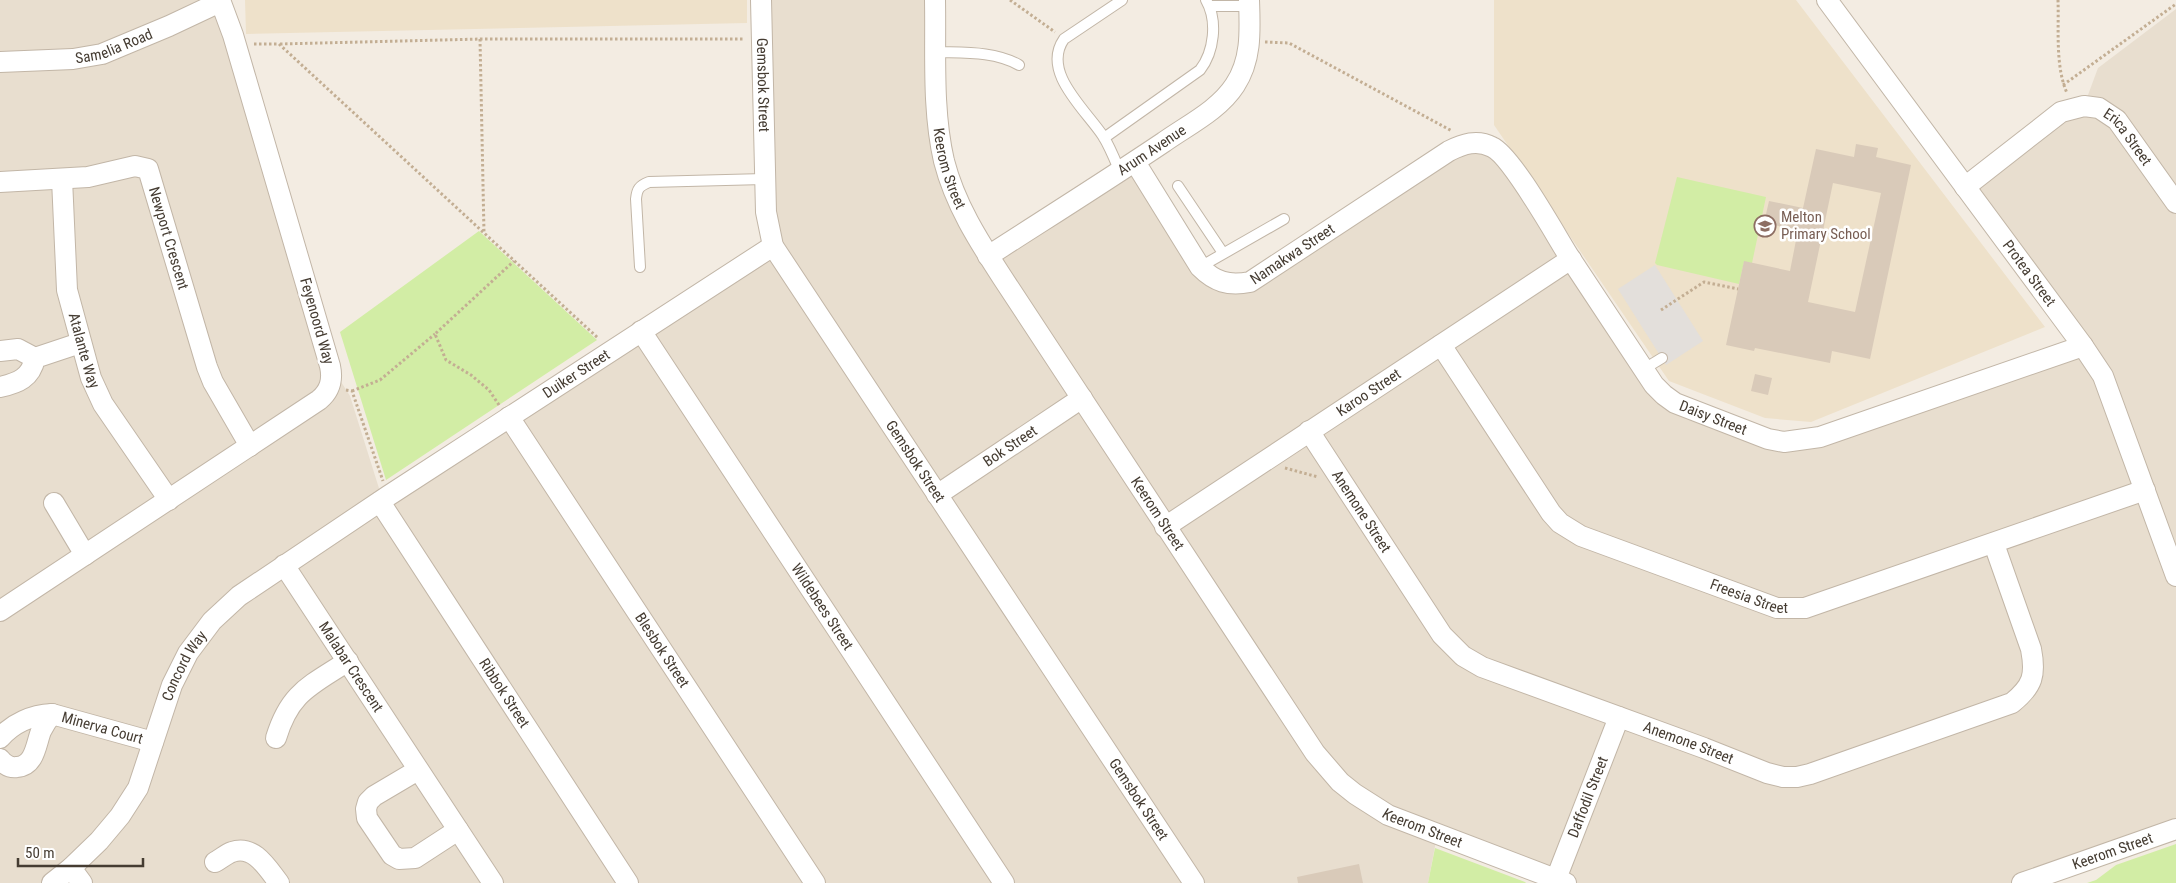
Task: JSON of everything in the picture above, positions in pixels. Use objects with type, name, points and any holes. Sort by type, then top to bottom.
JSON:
[{"type":"street","name":"Gemsbok Street","points":[[761,0],[766,212],[773,246],[1194,883]]},
{"type":"street","name":"Keerom Street","points":[[935,0],[939,135],[944,161],[965,217],[988,256],[1315,754],[1340,782],[1388,815],[1561,881]]},
{"type":"street","name":"Protea Street","points":[[1828,0],[2083,346],[2103,376],[2176,576]]},
{"type":"street","name":"Samelia Road","points":[[0,62],[73,60],[102,54],[169,26],[220,1]]},
{"type":"street","name":"Feyenoord Way","points":[[1,609],[319,400],[330,386],[332,380],[330,366],[233,35],[220,1]]},
{"type":"street","name":"Arum Avenue","points":[[988,256],[1128,167],[1210,111],[1223,99],[1235,85],[1242,70],[1250,41],[1249,3]]},
{"type":"street","name":"Erica Street","points":[[1965,187],[2061,112],[2084,106],[2100,108],[2117,120],[2176,203]]},
{"type":"street","name":"Daisy Street","points":[[1466,144],[1494,147],[1506,158],[1571,260],[1644,369],[1664,395],[1676,403],[1768,439],[1784,442],[1820,437],[2083,346]]},
{"type":"street","name":"Namakwa Street","points":[[1128,167],[1200,267],[1210,277],[1223,284],[1235,285],[1250,282],[1449,151],[1466,144]]},
{"type":"street","name":"Newport Crescent","points":[[0,182],[95,176],[135,166],[148,168],[207,366],[213,382],[250,446]]},
{"type":"street","name":"Atalante Way","points":[[62,179],[67,290],[80,343],[94,385],[103,404],[169,500]]},
{"type":"street","name":"Duiker Street","points":[[384,499],[773,246]]},
{"type":"street","name":"Karoo Street","points":[[1166,527],[1571,260]]},
{"type":"street","name":"Wildebees Street","points":[[640,331],[1004,883]]},
{"type":"street","points":[[0,351],[18,349],[35,358],[80,343]]},
{"type":"street","name":"Freesia Street","points":[[1441,345],[1551,513],[1560,523],[1581,536],[1776,608],[1804,608],[1994,544],[2145,490]]},
{"type":"street","points":[[0,387],[26,378],[32,370],[35,358]]},
{"type":"street","name":"Bok Street","points":[[938,495],[1082,398]]},
{"type":"street","name":"Blesbok Street","points":[[509,417],[815,883]]},
{"type":"street","name":"Anemone Street","points":[[1309,431],[1437,626],[1452,646],[1463,656],[1482,667],[1767,773],[1783,777],[1797,777],[2012,703],[2028,688],[2034,676],[2031,649],[1994,544]]},
{"type":"street","name":"Concord Way","points":[[52,883],[76,876],[138,788],[172,685],[188,654],[212,621],[239,596],[384,499]]},
{"type":"street","name":"Ribbok Street","points":[[384,499],[628,883]]},
{"type":"street","points":[[54,503],[85,555]]},
{"type":"street","name":"Malabar Crescent","points":[[284,565],[493,883]]},
{"type":"street","points":[[276,738],[282,720],[300,693],[348,660]]},
{"type":"street","name":"Minerva Court","points":[[0,759],[10,767],[18,768],[27,764],[33,756],[42,729],[52,714]]},
{"type":"street","name":"Minerva Court","points":[[0,738],[17,724],[36,715],[52,714],[153,742]]},
{"type":"street","name":"Daffodil Street","points":[[1561,881],[1619,717]]},
{"type":"street","points":[[418,770],[374,796],[368,802],[366,809],[367,818],[392,855],[399,859],[415,858],[458,830]]},
{"type":"street","name":"Keerom Street","points":[[2022,883],[2176,829]]},
{"type":"street","points":[[215,862],[234,851],[252,854],[262,861],[279,883]]},
{"type":"lane","points":[[1122,0],[1064,39],[1058,48],[1056,59],[1058,71],[1064,83],[1104,138],[1128,167]]},
{"type":"lane","points":[[1104,138],[1200,70],[1208,60],[1212,34],[1207,3],[1249,3]]},
{"type":"lane","points":[[936,52],[994,55],[1009,59],[1020,65]]},
{"type":"lane","points":[[640,267],[636,199],[637,191],[641,185],[649,182],[765,179]]},
{"type":"lane","points":[[1178,186],[1223,253]]},
{"type":"lane","points":[[1200,267],[1284,219]]},
{"type":"lane","points":[[1644,369],[1662,358]]},
{"type":"path","points":[[1010,0],[1064,39]]},
{"type":"path","points":[[2058,0],[2063,85],[2072,108]]},
{"type":"path","points":[[2063,85],[2176,4]]},
{"type":"path","points":[[480,39],[484,234]]},
{"type":"path","points":[[255,44],[480,39],[762,39]]},
{"type":"path","points":[[1250,41],[1289,43],[1466,144]]},
{"type":"path","points":[[279,44],[599,339]]},
{"type":"path","points":[[330,386],[352,391],[380,380],[435,334],[514,261]]},
{"type":"path","points":[[1661,310],[1704,282],[1738,290]]},
{"type":"path","points":[[435,334],[446,360],[471,375],[489,390],[509,417]]},
{"type":"path","points":[[352,391],[384,499]]},
{"type":"shaded area","points":[[0,0],[221,0],[331,366],[350,396],[383,501],[775,246],[763,0],[933,0],[938,135],[990,258],[1137,162],[1200,265],[1235,283],[1448,150],[1484,143],[1655,384],[1783,440],[2081,345],[1963,187],[2085,103],[2098,68],[2176,9],[2176,829],[2023,883],[1563,883],[1437,836],[1428,883],[0,883]]},
{"type":"shaded area","points":[[245,0],[747,0],[747,23],[246,34]]},
{"type":"shaded area","name":"Melton Primary School","points":[[1494,0],[1796,0],[2045,327],[1811,422],[1765,418],[1669,381],[1494,125]]},
{"type":"shaded area","points":[[1655,265],[1703,341],[1666,365],[1618,289]]},
{"type":"green space","points":[[1677,177],[1766,197],[1752,263],[1744,262],[1739,284],[1655,263]]},
{"type":"green space","points":[[479,231],[597,340],[386,480],[340,332]]},
{"type":"green space","points":[[2176,844],[2176,883],[2087,883],[2096,880],[2116,865]]},
{"type":"green space","points":[[1435,848],[1525,882],[1526,883],[1428,883]]},
{"type":"building","points":[[1856,144],[1878,148],[1876,157],[1911,165],[1870,359],[1832,351],[1830,363],[1755,348],[1754,351],[1726,345],[1744,261],[1790,271],[1798,230],[1764,223],[1769,201],[1803,208],[1816,149],[1854,157]],"holes":[[[1833,183],[1881,193],[1855,312],[1808,302]]]},
{"type":"building","points":[[1755,374],[1772,378],[1768,395],[1751,391]]},
{"type":"building","points":[[1359,864],[1363,883],[1298,883],[1297,877]]},
{"type":"place","name":"Melton Primary School","points":[[1765,226]]}]
